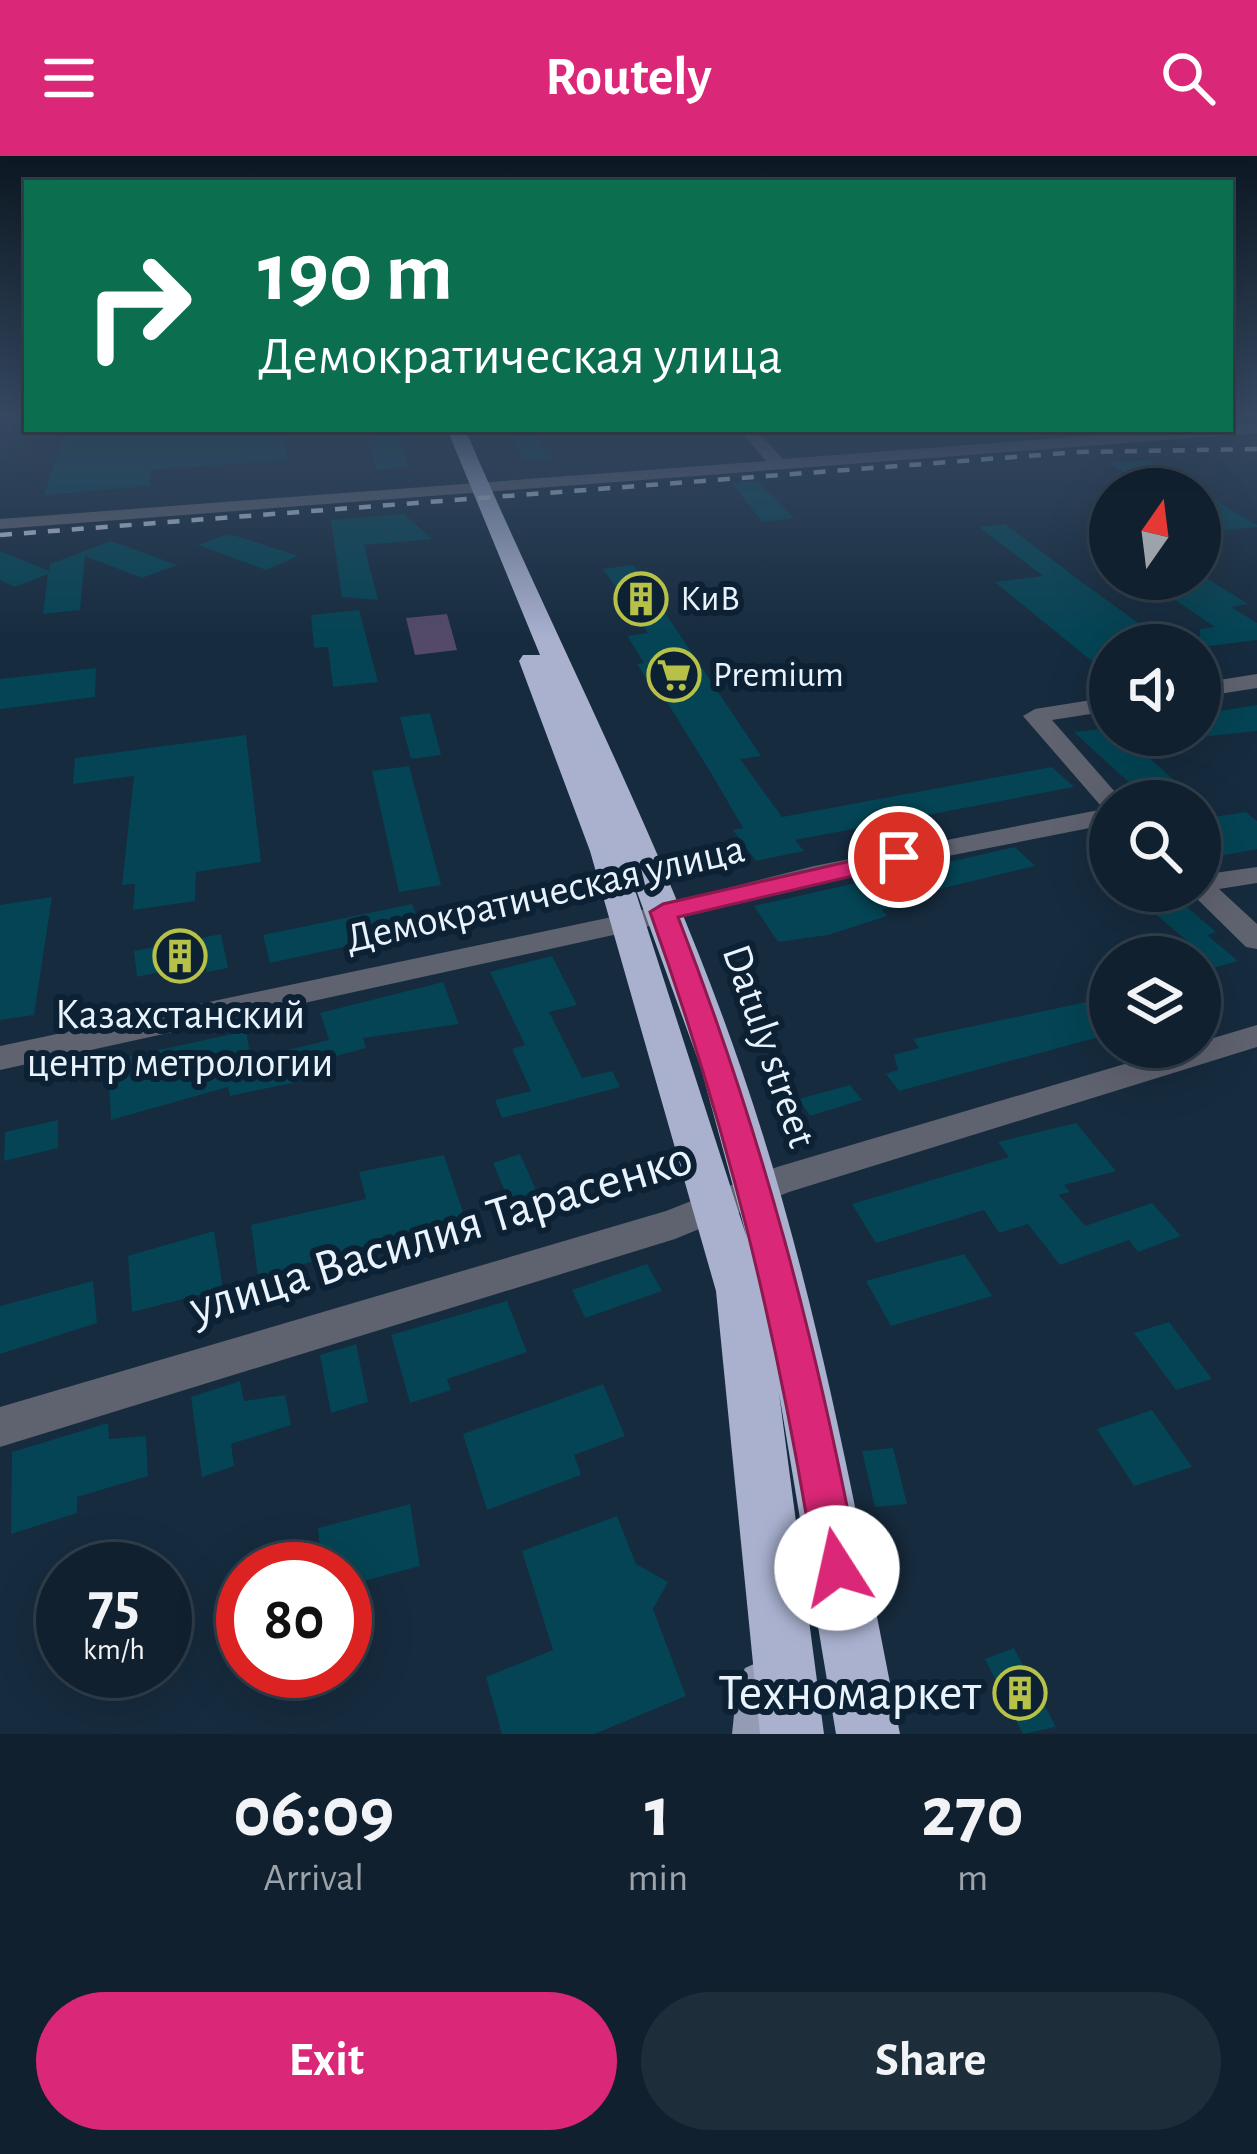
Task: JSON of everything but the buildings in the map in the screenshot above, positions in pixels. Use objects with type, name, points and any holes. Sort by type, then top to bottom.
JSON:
[{"type":"highway","name":"Datuly street","points":[[475,492],[645,918],[720,1066],[758,1189],[806,1387],[868,1734]]},
{"type":"highway","name":"Datuly street","points":[[645,918],[740,1291],[775,1548],[792,1734]]},
{"type":"main road","points":[[758,1734],[775,1548]]},
{"type":"street","points":[[0,524],[403,492]]},
{"type":"street","points":[[1221,687],[1257,681]]},
{"type":"street","points":[[1089,707],[1035,716],[1092,780]]},
{"type":"street","name":"Демократическая улица","points":[[0,1058],[645,918],[814,874],[1089,820]]},
{"type":"street","points":[[1221,881],[1257,874]]},
{"type":"street","points":[[1221,905],[1257,940]]},
{"type":"street","name":"улица Василия Тарасенко","points":[[0,1427],[675,1224],[758,1189],[1257,1036]]},
{"type":"shaded area","points":[[447,614],[457,650],[415,655],[406,618]]},
{"type":"railway","points":[[0,535],[564,492]]},
{"type":"place","name":"КиВ","points":[[641,599]]},
{"type":"place","name":"Premium","points":[[674,675]]},
{"type":"place","name":"Казахстанский центр метрологии","points":[[180,956]]},
{"type":"place","name":"Техномаркет","points":[[1020,1693]]},
{"type":"route","points":[[837,1568],[806,1387],[758,1189],[720,1066],[663,912],[899,857]]}]
